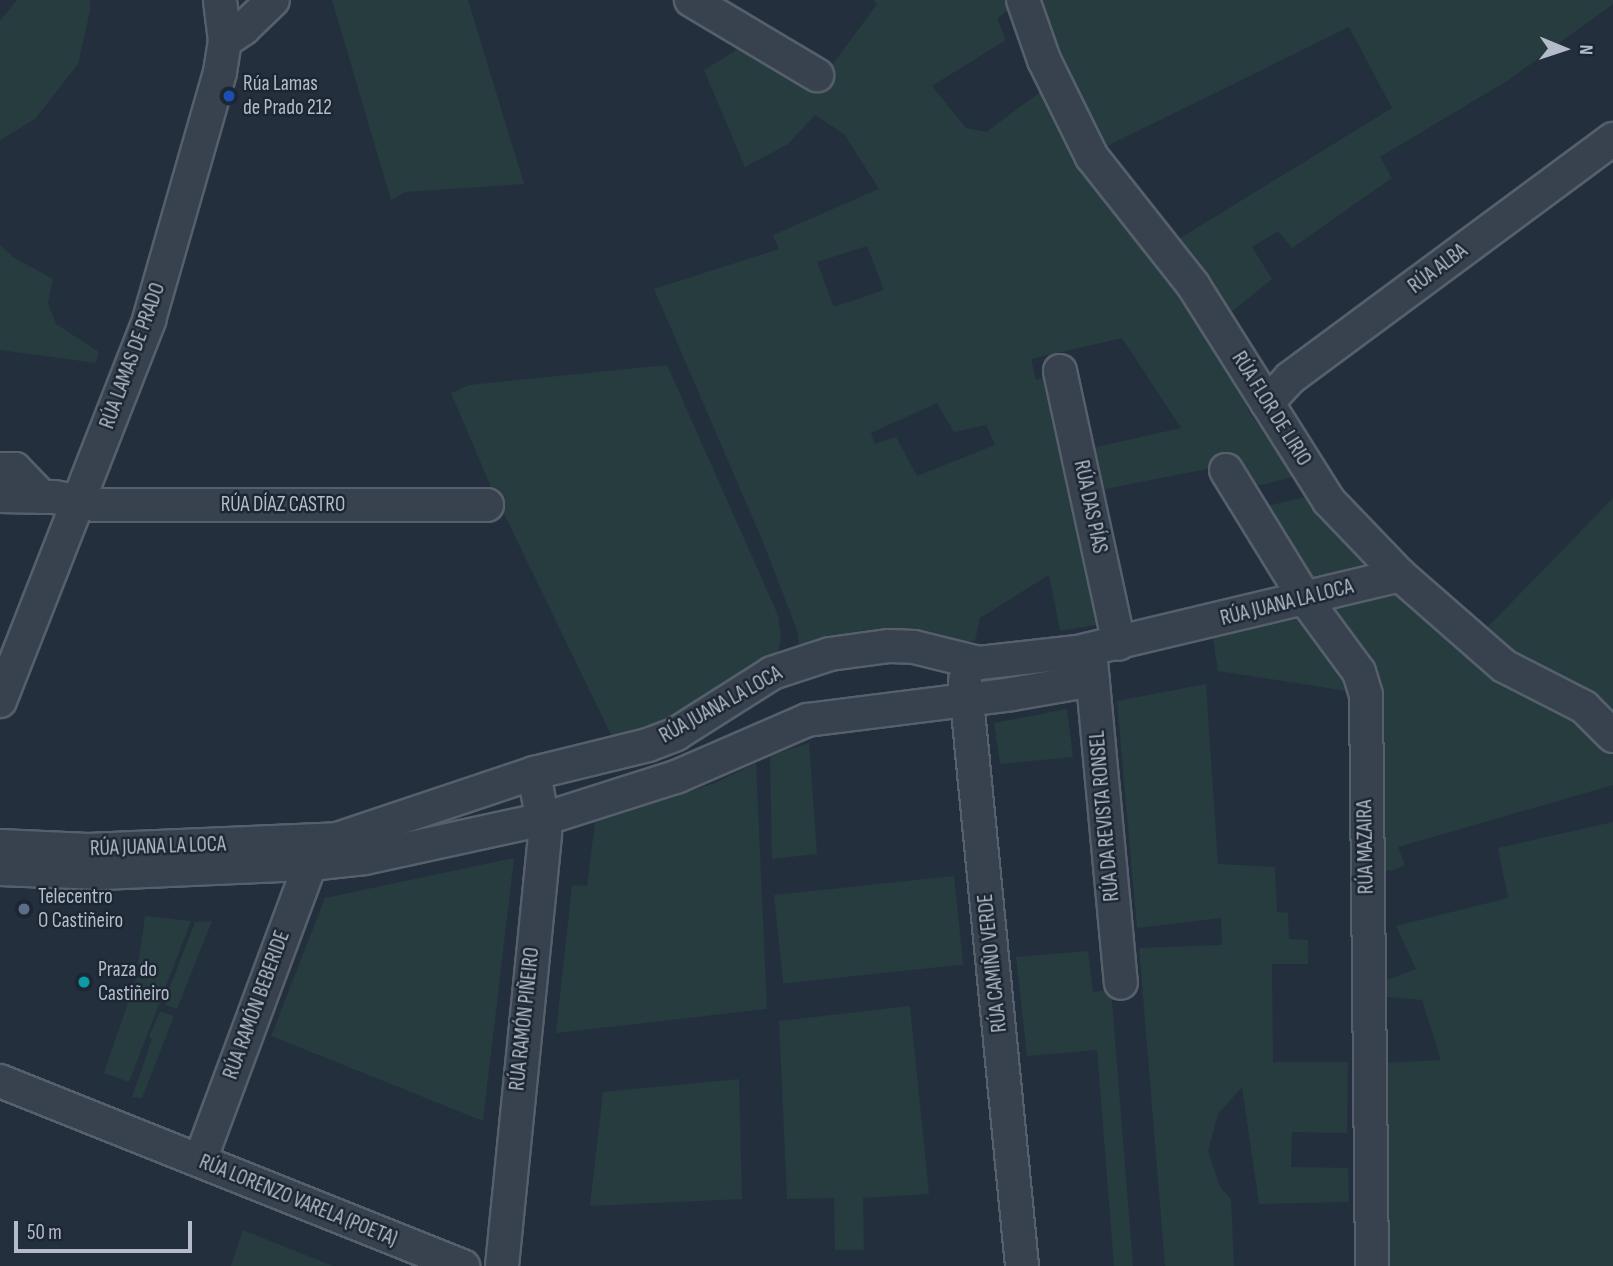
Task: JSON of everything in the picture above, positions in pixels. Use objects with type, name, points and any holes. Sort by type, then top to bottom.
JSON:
[{"type":"street","name":"RÚA LAMAS DE PRADO","points":[[0,701],[149,320],[211,110],[225,40],[220,0]]},
{"type":"street","points":[[225,40],[244,28],[272,0]]},
{"type":"street","points":[[691,0],[817,75]]},
{"type":"street","name":"RÚA FLOR DE LIRIO","points":[[1023,0],[1044,60],[1092,157],[1193,285],[1329,500],[1399,575],[1504,666],[1584,707],[1613,736]]},
{"type":"street","name":"RÚA ALBA","points":[[1267,402],[1290,378],[1613,139]]},
{"type":"street","name":"RÚA DAS PÍAS","points":[[1060,371],[1105,647]]},
{"type":"street","points":[[0,469],[15,469],[42,497]]},
{"type":"street","name":"RÚA MAZAIRA","points":[[1226,470],[1307,600],[1359,672],[1366,695],[1372,1266]]},
{"type":"street","name":"RÚA DÍAZ CASTRO","points":[[0,496],[42,497],[95,505],[487,505]]},
{"type":"street","name":"RÚA JUANA LA LOCA","points":[[0,869],[102,873],[310,852],[337,839],[534,774],[648,745],[676,734],[772,673],[830,654],[901,647],[935,651],[964,661],[996,663],[1105,647],[1307,600],[1399,575]]},
{"type":"street","name":"RÚA DA REVISTA RONSEL","points":[[1105,647],[1093,680],[1121,983]]},
{"type":"street","name":"RÚA CAMIÑO VERDE","points":[[964,661],[1022,1266]]},
{"type":"street","name":"RÚA JUANA LA LOCA","points":[[0,846],[88,850],[310,852],[365,858],[544,818],[676,777],[807,720],[966,700],[1093,680]]},
{"type":"street","name":"RÚA RAMÓN PIÑEIRO","points":[[502,1266],[545,833],[534,774]]},
{"type":"street","name":"RÚA RAMÓN BEBERIDE","points":[[205,1147],[310,852]]},
{"type":"street","name":"RÚA LORENZO VARELA (POETA)","points":[[0,1081],[463,1266]]},
{"type":"green space","points":[[17,0],[90,0],[90,11],[78,64],[35,119],[0,140],[0,21]]},
{"type":"green space","points":[[332,0],[468,0],[524,184],[405,192],[391,200]]},
{"type":"green space","points":[[873,0],[1014,0],[1017,5],[997,18],[1006,40],[932,86],[966,128],[986,132],[1047,87],[1199,315],[1251,415],[1297,476],[1249,488],[1232,464],[1100,490],[1092,448],[1181,428],[1122,338],[1031,359],[1036,380],[1046,377],[1087,578],[1102,624],[1060,631],[1049,575],[980,618],[975,641],[804,653],[763,542],[654,289],[779,249],[773,235],[879,189],[844,134],[815,115],[788,144],[745,167],[704,70],[750,42],[822,79],[877,4]],"holes":[[[867,246],[884,290],[834,307],[817,262]],[[937,403],[954,432],[986,425],[995,445],[917,476],[896,437],[875,444],[871,433]]]},
{"type":"green space","points":[[1033,0],[1613,0],[1613,4],[1507,81],[1380,157],[1392,178],[1292,248],[1278,231],[1252,247],[1272,279],[1229,314],[1169,245],[1392,108],[1349,27],[1099,150]]},
{"type":"green space","points":[[0,245],[13,257],[53,279],[48,303],[56,324],[99,352],[96,363],[0,350]]},
{"type":"green space","points":[[667,365],[778,615],[781,636],[778,656],[666,728],[615,743],[491,487],[451,393],[469,385]]},
{"type":"green space","points":[[1314,495],[1381,565],[1304,584],[1258,508]]},
{"type":"green space","points":[[1613,498],[1613,720],[1479,636]]},
{"type":"green space","points":[[1399,590],[1605,740],[1613,751],[1613,785],[1398,847],[1405,865],[1391,871],[1377,868],[1375,705],[1327,615],[1333,601]]},
{"type":"green space","points":[[1297,614],[1316,625],[1353,692],[1218,671],[1212,632]]},
{"type":"green space","points":[[1206,684],[1218,864],[1275,867],[1277,912],[1288,913],[1289,939],[1308,940],[1308,964],[1272,964],[1273,1062],[1348,1062],[1347,1133],[1292,1132],[1291,1167],[1348,1168],[1349,1202],[1259,1204],[1242,1087],[1218,1114],[1208,1151],[1220,1187],[1231,1199],[1234,1266],[1165,1266],[1139,948],[1222,945],[1221,918],[1137,928],[1117,701]]},
{"type":"green space","points":[[1067,709],[1073,757],[1000,764],[994,723]]},
{"type":"green space","points":[[809,743],[817,854],[772,859],[770,756]]},
{"type":"green space","points":[[756,763],[767,1009],[556,1033],[572,885],[587,886],[595,822],[715,783]]},
{"type":"green space","points":[[1613,822],[1613,1266],[1384,1266],[1380,1063],[1441,1060],[1422,1000],[1379,996],[1382,982],[1416,969],[1396,926],[1508,898],[1498,848]]},
{"type":"green space","points":[[514,858],[483,1121],[271,1036],[325,898]]},
{"type":"green space","points":[[954,876],[963,965],[783,983],[774,895]]},
{"type":"green space","points":[[145,916],[191,921],[129,1082],[104,1073],[136,979]]},
{"type":"green space","points":[[212,921],[177,1009],[166,1005],[164,1002],[195,922]]},
{"type":"green space","points":[[1088,951],[1093,992],[1111,989],[1133,1266],[1114,1266],[1097,1050],[1027,1056],[1016,957]]},
{"type":"green space","points":[[910,1006],[929,1194],[863,1198],[864,1250],[835,1250],[834,1198],[787,1199],[779,1021]]},
{"type":"green space","points":[[159,1013],[174,1016],[142,1098],[132,1097],[152,1039],[149,1037]]},
{"type":"green space","points":[[739,1079],[742,1199],[590,1206],[603,1092]]},
{"type":"green space","points":[[243,1230],[333,1266],[231,1266]]},
{"type":"place","name":"Rúa Lamas de Prado 212","points":[[229,96]]},
{"type":"place","name":"Telecentro O Castiñeiro","points":[[24,909]]},
{"type":"place","name":"Praza do Castiñeiro","points":[[84,982]]}]
